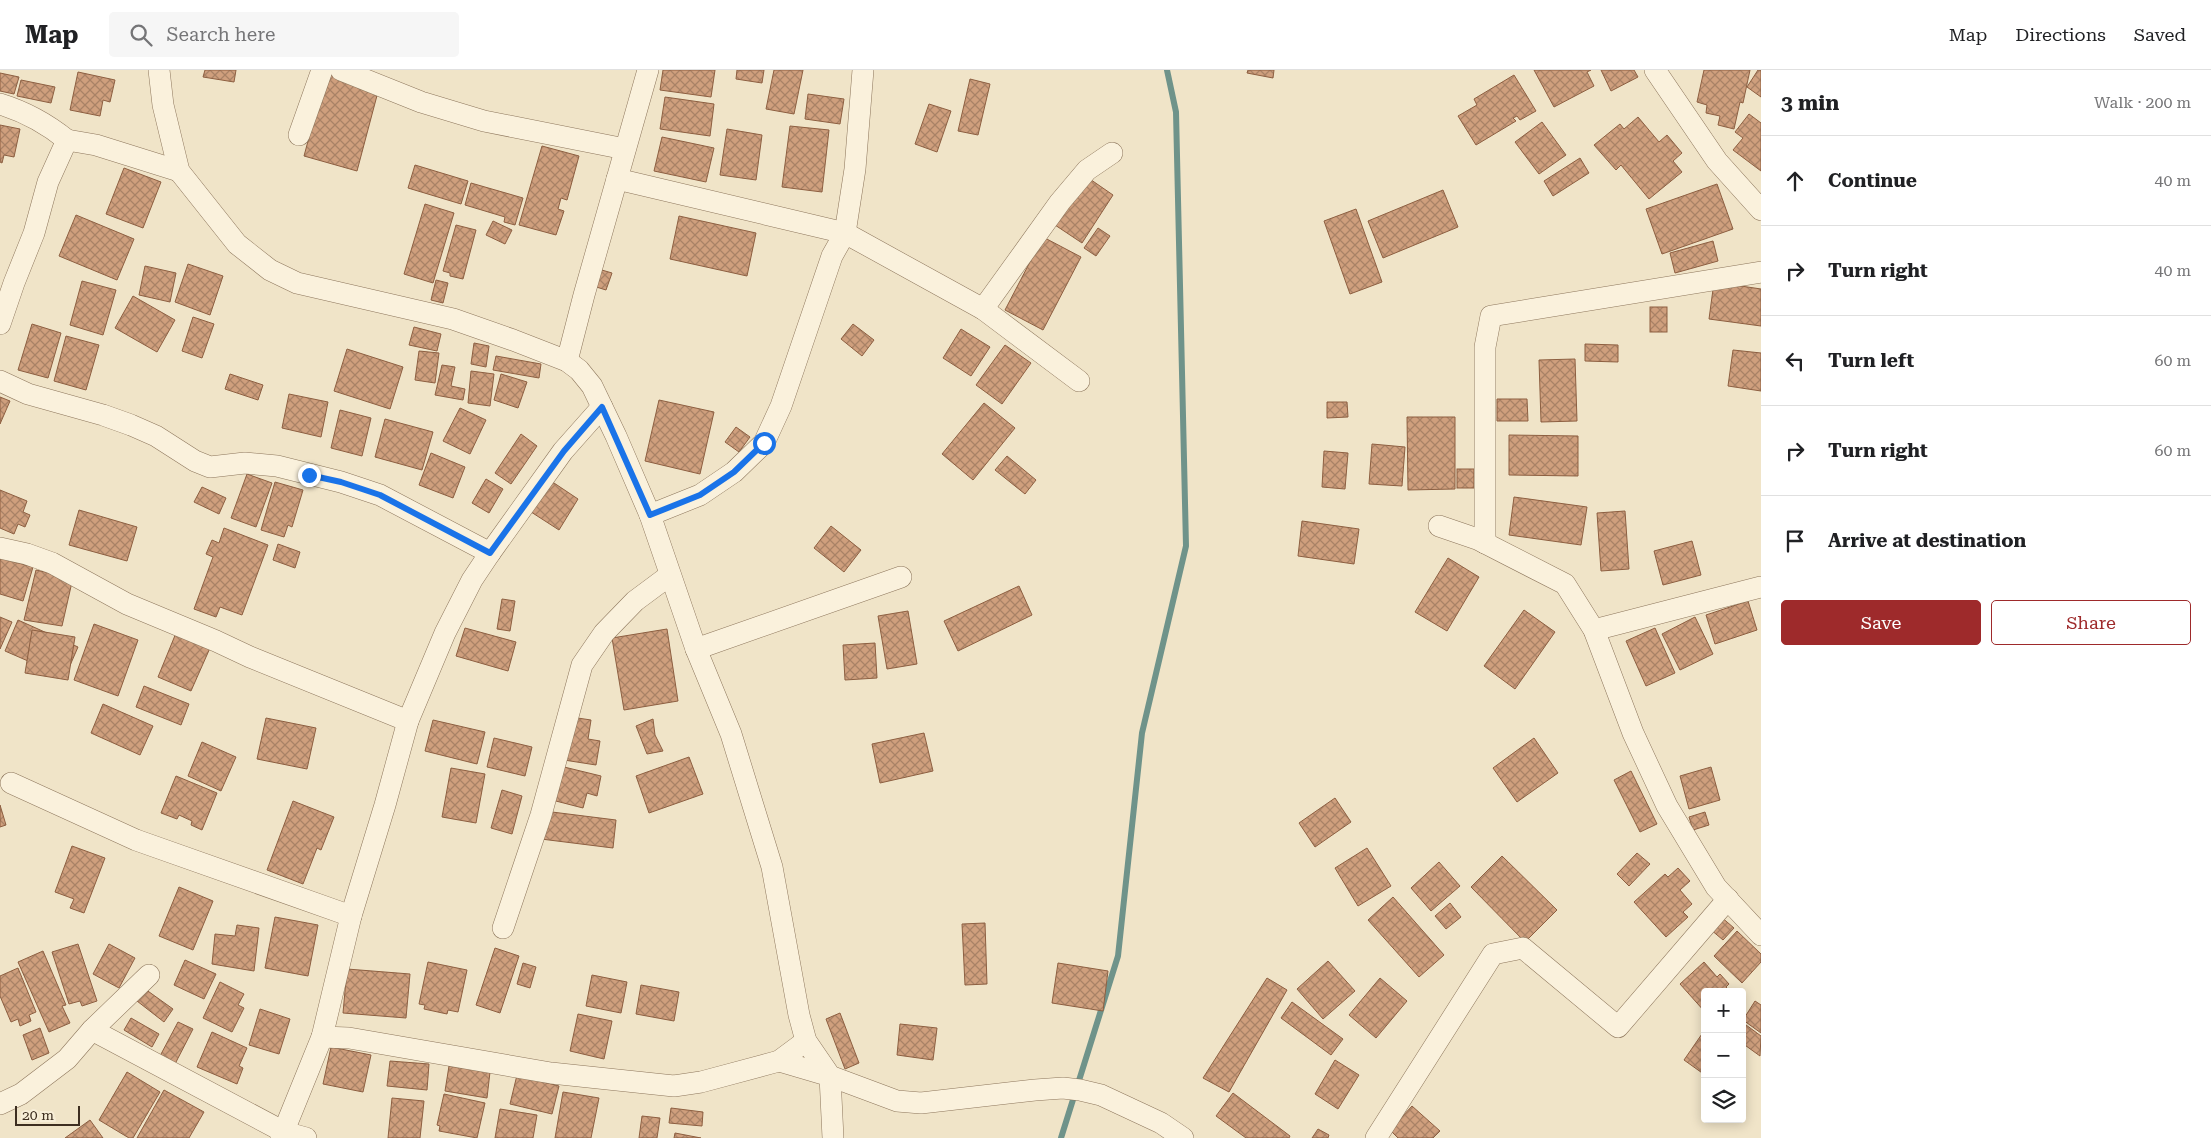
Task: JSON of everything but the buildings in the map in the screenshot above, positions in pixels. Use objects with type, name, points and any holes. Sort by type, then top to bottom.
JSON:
[{"type":"street","points":[[159,70],[163,105],[179,171],[237,244],[270,270],[297,283],[453,319],[555,355],[579,370],[592,386],[650,515],[696,649],[731,734],[772,867],[799,1015],[806,1041],[830,1076],[832,1138]]},
{"type":"street","points":[[299,135],[322,70]]},
{"type":"street","points":[[341,70],[421,102],[484,121],[625,149]]},
{"type":"street","points":[[567,362],[648,70]]},
{"type":"street","points":[[650,515],[700,495],[734,472],[764,443],[780,406],[832,256],[845,233],[855,169],[863,70]]},
{"type":"street","points":[[1655,70],[1717,161],[1761,210]]},
{"type":"street","points":[[0,104],[27,113],[45,123],[67,140],[96,145],[179,171]]},
{"type":"street","points":[[0,324],[34,233],[48,182],[67,140]]},
{"type":"street","points":[[983,308],[1060,202],[1087,170],[1112,153]]},
{"type":"street","points":[[617,179],[845,233],[983,308],[1079,381]]},
{"type":"street","points":[[1485,543],[1485,347],[1491,316],[1761,272]]},
{"type":"street","points":[[0,381],[28,394],[103,415],[131,425],[156,436],[195,461],[210,467],[246,463],[276,466],[341,482],[380,495],[490,553]]},
{"type":"street","points":[[283,1135],[322,1037],[350,916],[385,805],[408,721],[445,633],[472,580],[490,553],[564,451],[602,407]]},
{"type":"street","points":[[1439,526],[1485,543],[1565,584],[1594,630],[1633,733],[1667,806],[1716,887],[1761,935]]},
{"type":"street","points":[[0,548],[52,563],[127,604],[216,640],[250,657],[408,721]]},
{"type":"street","points":[[503,928],[541,815],[582,665],[604,633],[634,601],[670,575]]},
{"type":"street","points":[[696,649],[901,577]]},
{"type":"street","points":[[1594,630],[1761,586]]},
{"type":"street","points":[[11,783],[136,840],[350,916]]},
{"type":"street","points":[[1376,1138],[1493,954],[1524,948],[1618,1027],[1728,899]]},
{"type":"street","points":[[0,1104],[21,1094],[67,1059],[92,1030],[148,975]]},
{"type":"street","points":[[92,1030],[283,1135],[306,1138]]},
{"type":"street","points":[[322,1037],[349,1038],[551,1073],[674,1086],[701,1082],[779,1061],[806,1041]]},
{"type":"street","points":[[779,1061],[830,1076],[897,1101],[921,1104],[1063,1088],[1101,1094],[1161,1123],[1183,1138]]},
{"type":"waterway","points":[[1061,1138],[1118,956],[1142,733],[1186,546],[1176,112],[1167,70]]},
{"type":"route","points":[[309,475],[341,482],[380,495],[490,553],[564,451],[602,407],[650,515],[700,495],[734,472],[764,443]]}]
